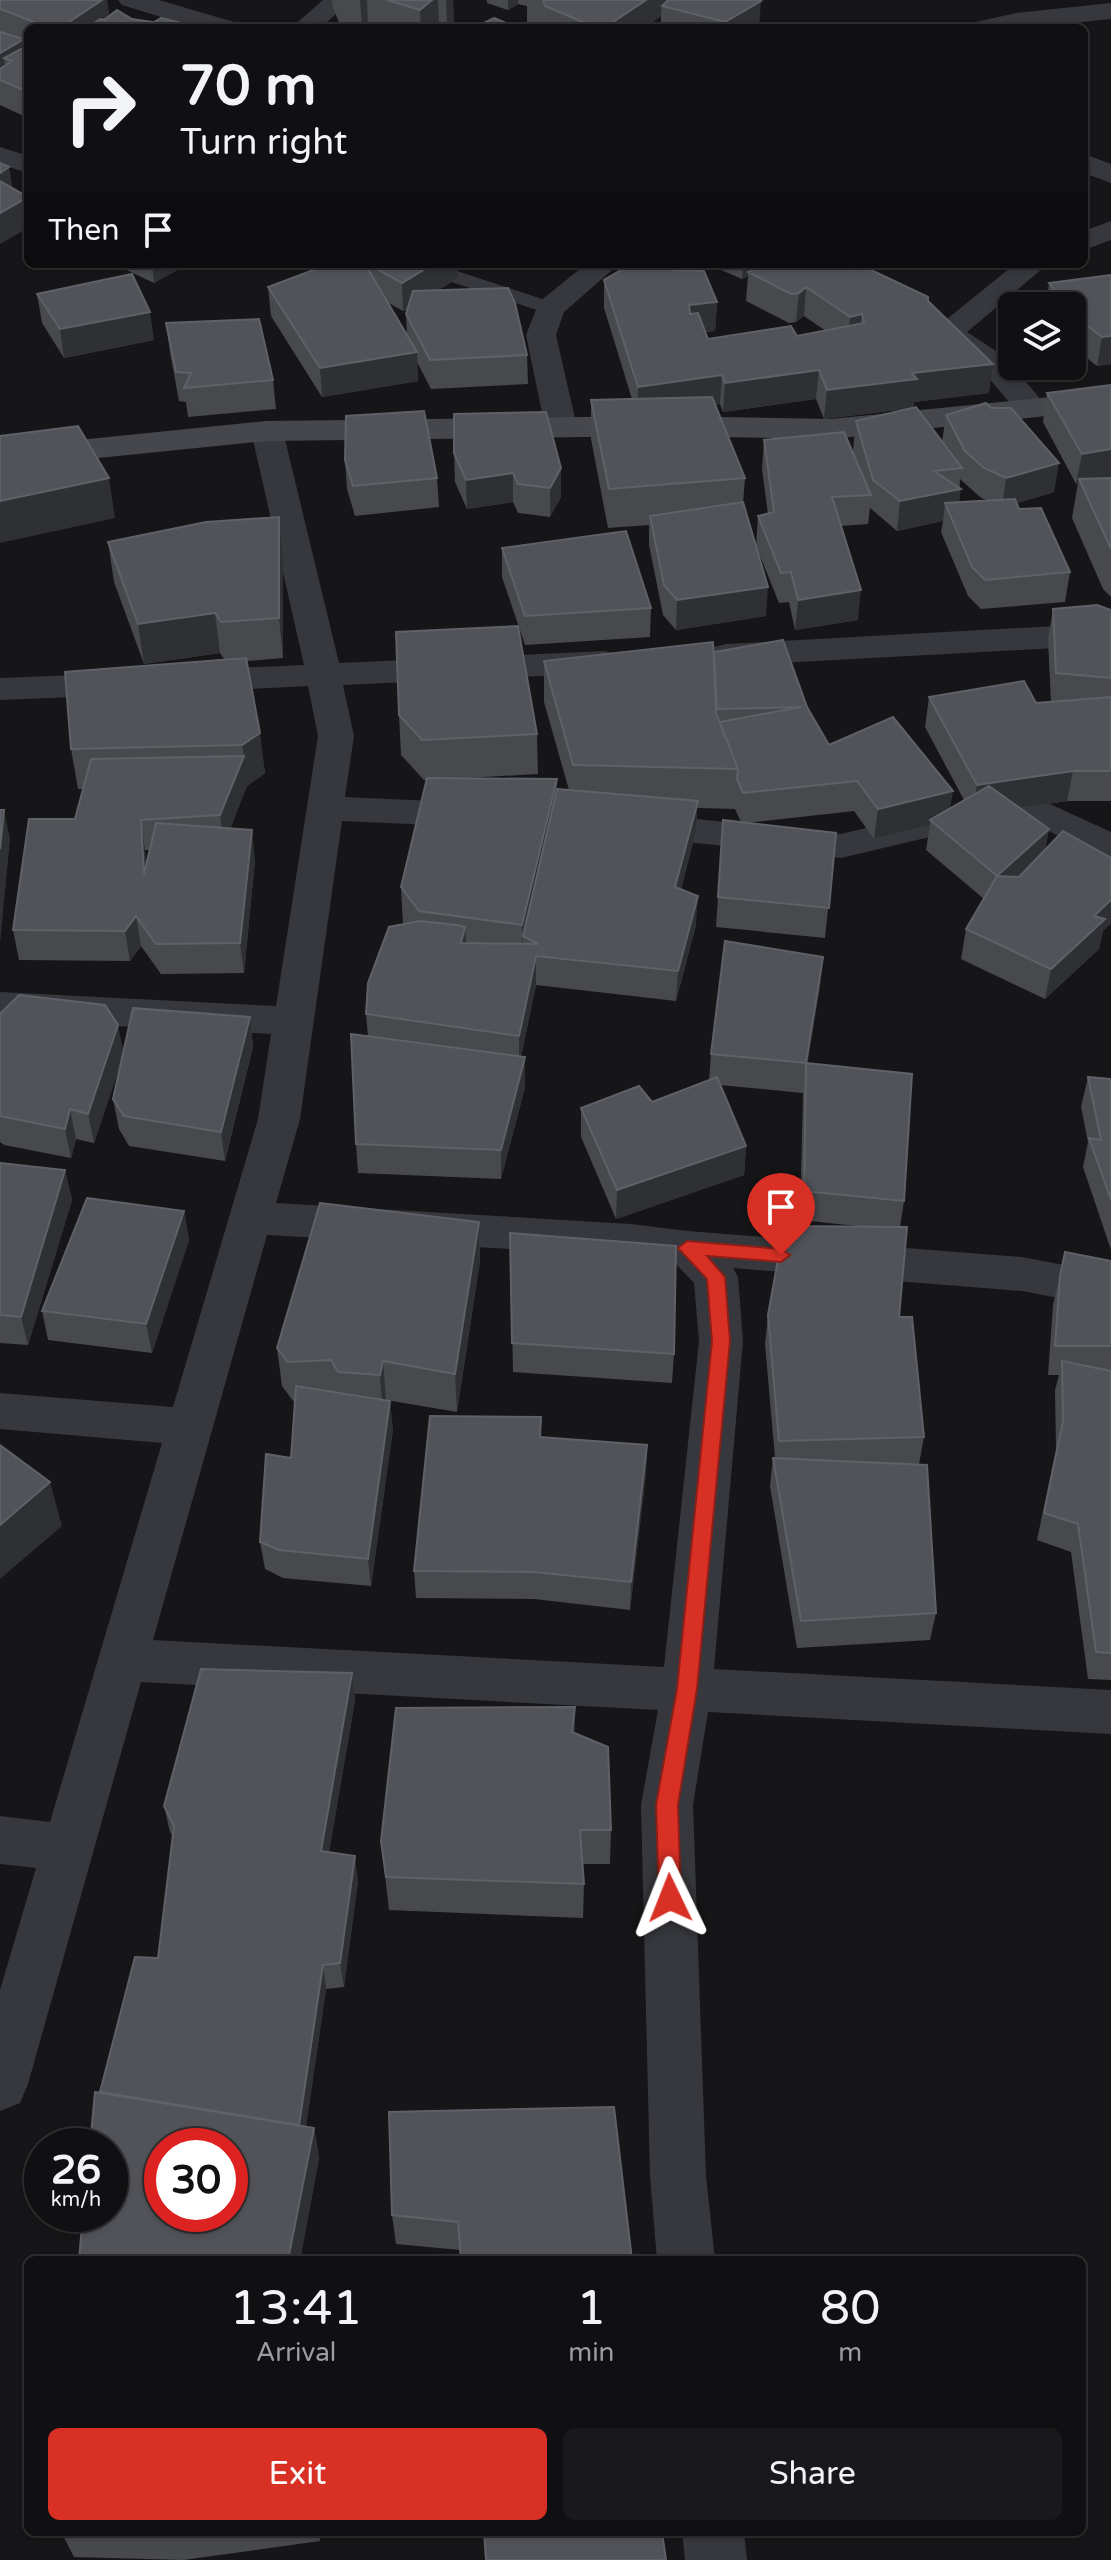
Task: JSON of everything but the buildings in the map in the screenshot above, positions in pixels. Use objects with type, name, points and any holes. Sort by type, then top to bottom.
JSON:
[{"type":"street","points":[[131,0],[212,24]]},
{"type":"street","points":[[309,24],[339,0]]},
{"type":"street","points":[[1003,24],[1111,11]]},
{"type":"street","points":[[0,155],[24,164]]},
{"type":"street","points":[[1088,164],[1111,175]]},
{"type":"street","points":[[1088,239],[1111,230]]},
{"type":"street","points":[[561,427],[541,335],[550,308],[599,268]]},
{"type":"street","points":[[949,332],[1028,268]]},
{"type":"street","points":[[909,311],[949,332],[994,364],[1031,408]]},
{"type":"street","points":[[0,458],[267,431],[561,427],[831,429],[1111,400]]},
{"type":"street","points":[[0,2084],[279,1119],[336,736],[267,431]]},
{"type":"street","points":[[690,657],[1111,634]]},
{"type":"street","points":[[0,689],[643,659]]},
{"type":"street","points":[[324,808],[511,817]]},
{"type":"street","points":[[605,821],[841,846],[972,815],[1050,816],[1111,848]]},
{"type":"street","points":[[0,1006],[293,1021]]},
{"type":"street","points":[[250,1218],[631,1240],[687,1248],[1022,1274],[1111,1291]]},
{"type":"street","points":[[686,2256],[678,2176],[667,1805],[687,1689],[721,1341],[716,1277],[687,1248]]},
{"type":"street","points":[[0,1411],[190,1427]]},
{"type":"street","points":[[123,1660],[1111,1712]]},
{"type":"street","points":[[0,1840],[68,1848]]},
{"type":"street","points":[[713,2536],[716,2560]]},
{"type":"lane","points":[[428,268],[550,308]]},
{"type":"route","points":[[670,1898],[667,1805],[687,1689],[721,1341],[716,1277],[687,1248],[781,1255]]}]
